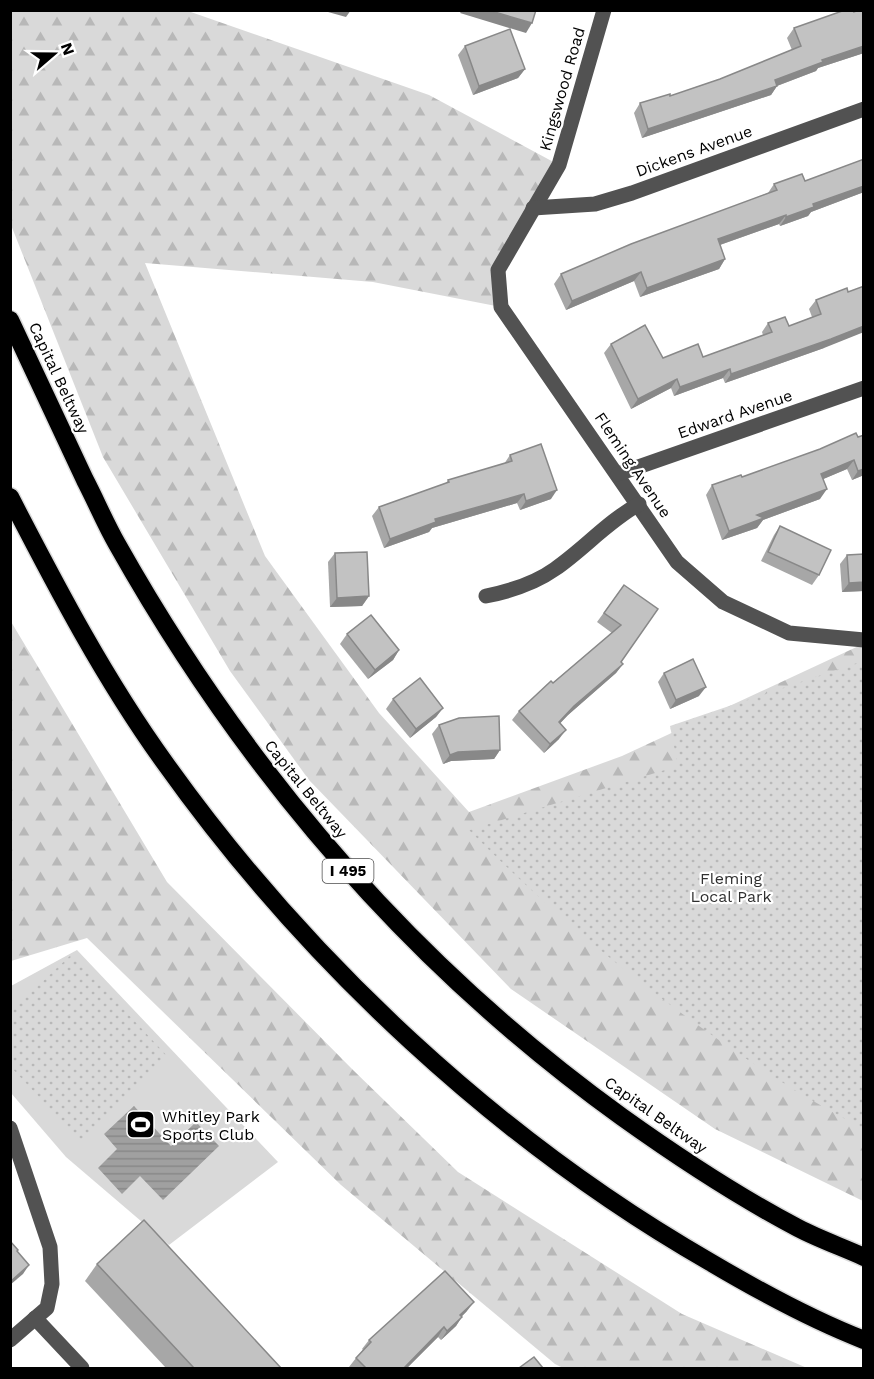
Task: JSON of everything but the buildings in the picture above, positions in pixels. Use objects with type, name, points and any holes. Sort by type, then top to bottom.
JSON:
[{"type":"highway","name":"Capital Beltway","points":[[10,320],[115,541],[173,639],[226,720],[354,879],[417,945],[473,997],[565,1076],[719,1182],[799,1228],[864,1257]]},
{"type":"highway","points":[[10,497],[52,579],[107,674],[164,762],[242,864],[292,922],[363,994],[434,1062],[511,1126],[598,1192],[669,1239],[757,1289],[864,1340]]},
{"type":"street","name":"Kingswood Road","points":[[533,208],[559,165],[603,10]]},
{"type":"street","name":"Dickens Avenue","points":[[533,208],[595,204],[632,193],[864,109]]},
{"type":"street","name":"Fleming Avenue","points":[[533,208],[498,270],[501,307],[677,562],[723,602],[789,633],[864,640]]},
{"type":"street","name":"Edward Avenue","points":[[618,474],[864,388]]},
{"type":"street","points":[[486,596],[507,592],[541,578],[557,568],[608,524],[639,504]]},
{"type":"street","points":[[10,1128],[50,1247],[52,1284],[47,1308],[10,1340]]},
{"type":"street","points":[[35,1318],[82,1368]]},
{"type":"green space","points":[[11,11],[188,11],[429,95],[559,165],[498,270],[501,307],[373,282],[145,263],[265,556],[379,713],[469,812],[622,756],[863,644],[863,1201],[715,1129],[511,989],[309,780],[230,671],[103,457],[11,225]]},
{"type":"green space","points":[[10,620],[167,882],[353,1070],[458,1172],[682,1314],[807,1368],[563,1368],[555,1364],[341,1185],[87,938],[11,961]]},
{"type":"green space","name":"Fleming Local Park","points":[[864,661],[863,1129],[785,1084],[660,997],[542,900],[469,830],[678,766],[670,726]]},
{"type":"green space","name":"Whitley Park Sports Club","points":[[77,950],[278,1162],[169,1245],[66,1157],[11,1093],[11,986]]},
{"type":"green space","points":[[72,954],[169,1058],[80,1141],[10,1066],[11,1011]]},
{"type":"shaded area","points":[[134,1106],[171,1146],[196,1122],[219,1146],[163,1200],[140,1176],[122,1194],[98,1168],[117,1149],[104,1134]]},
{"type":"place","name":"Whitley Park Sports Club","points":[[141,1125]]}]
